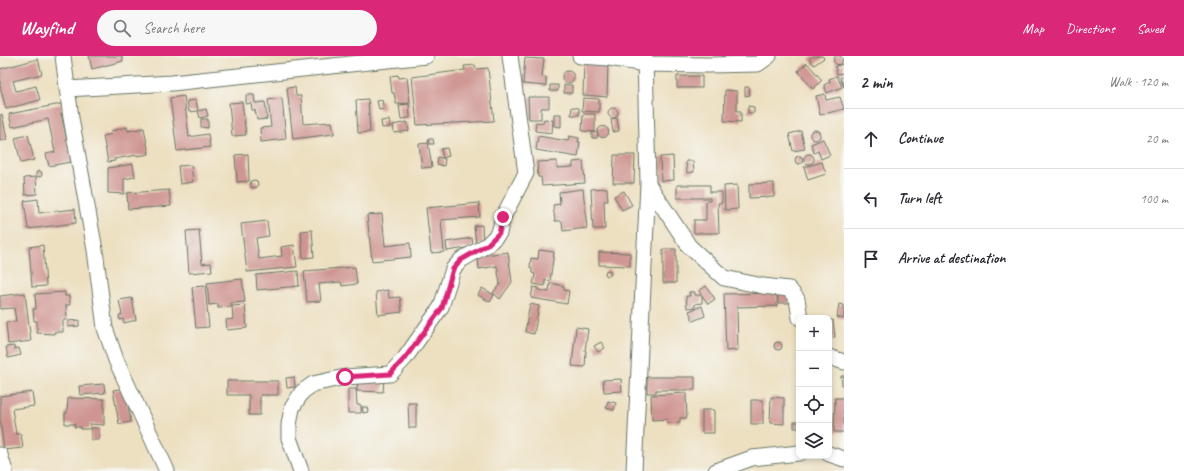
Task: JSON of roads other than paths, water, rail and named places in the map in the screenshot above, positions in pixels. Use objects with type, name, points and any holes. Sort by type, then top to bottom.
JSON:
[{"type":"street","points":[[63,56],[67,89],[95,250],[105,328],[116,360],[167,471]]},
{"type":"street","points":[[67,89],[172,83],[426,56]]},
{"type":"street","points":[[301,471],[289,438],[289,424],[292,408],[302,392],[313,384],[345,377],[390,374],[405,358],[442,308],[453,269],[461,260],[487,245],[499,233],[503,217],[526,173],[510,56]]},
{"type":"street","points":[[580,56],[758,64],[769,56]]},
{"type":"street","points":[[634,471],[648,184],[645,60]]},
{"type":"street","points":[[648,184],[689,246],[724,278],[763,286],[789,289],[797,299],[800,315]]},
{"type":"street","points":[[832,358],[844,362]]},
{"type":"street","points":[[716,471],[752,458],[796,453]]},
{"type":"street","points":[[0,454],[5,471]]},
{"type":"street","points":[[832,455],[844,459]]}]
